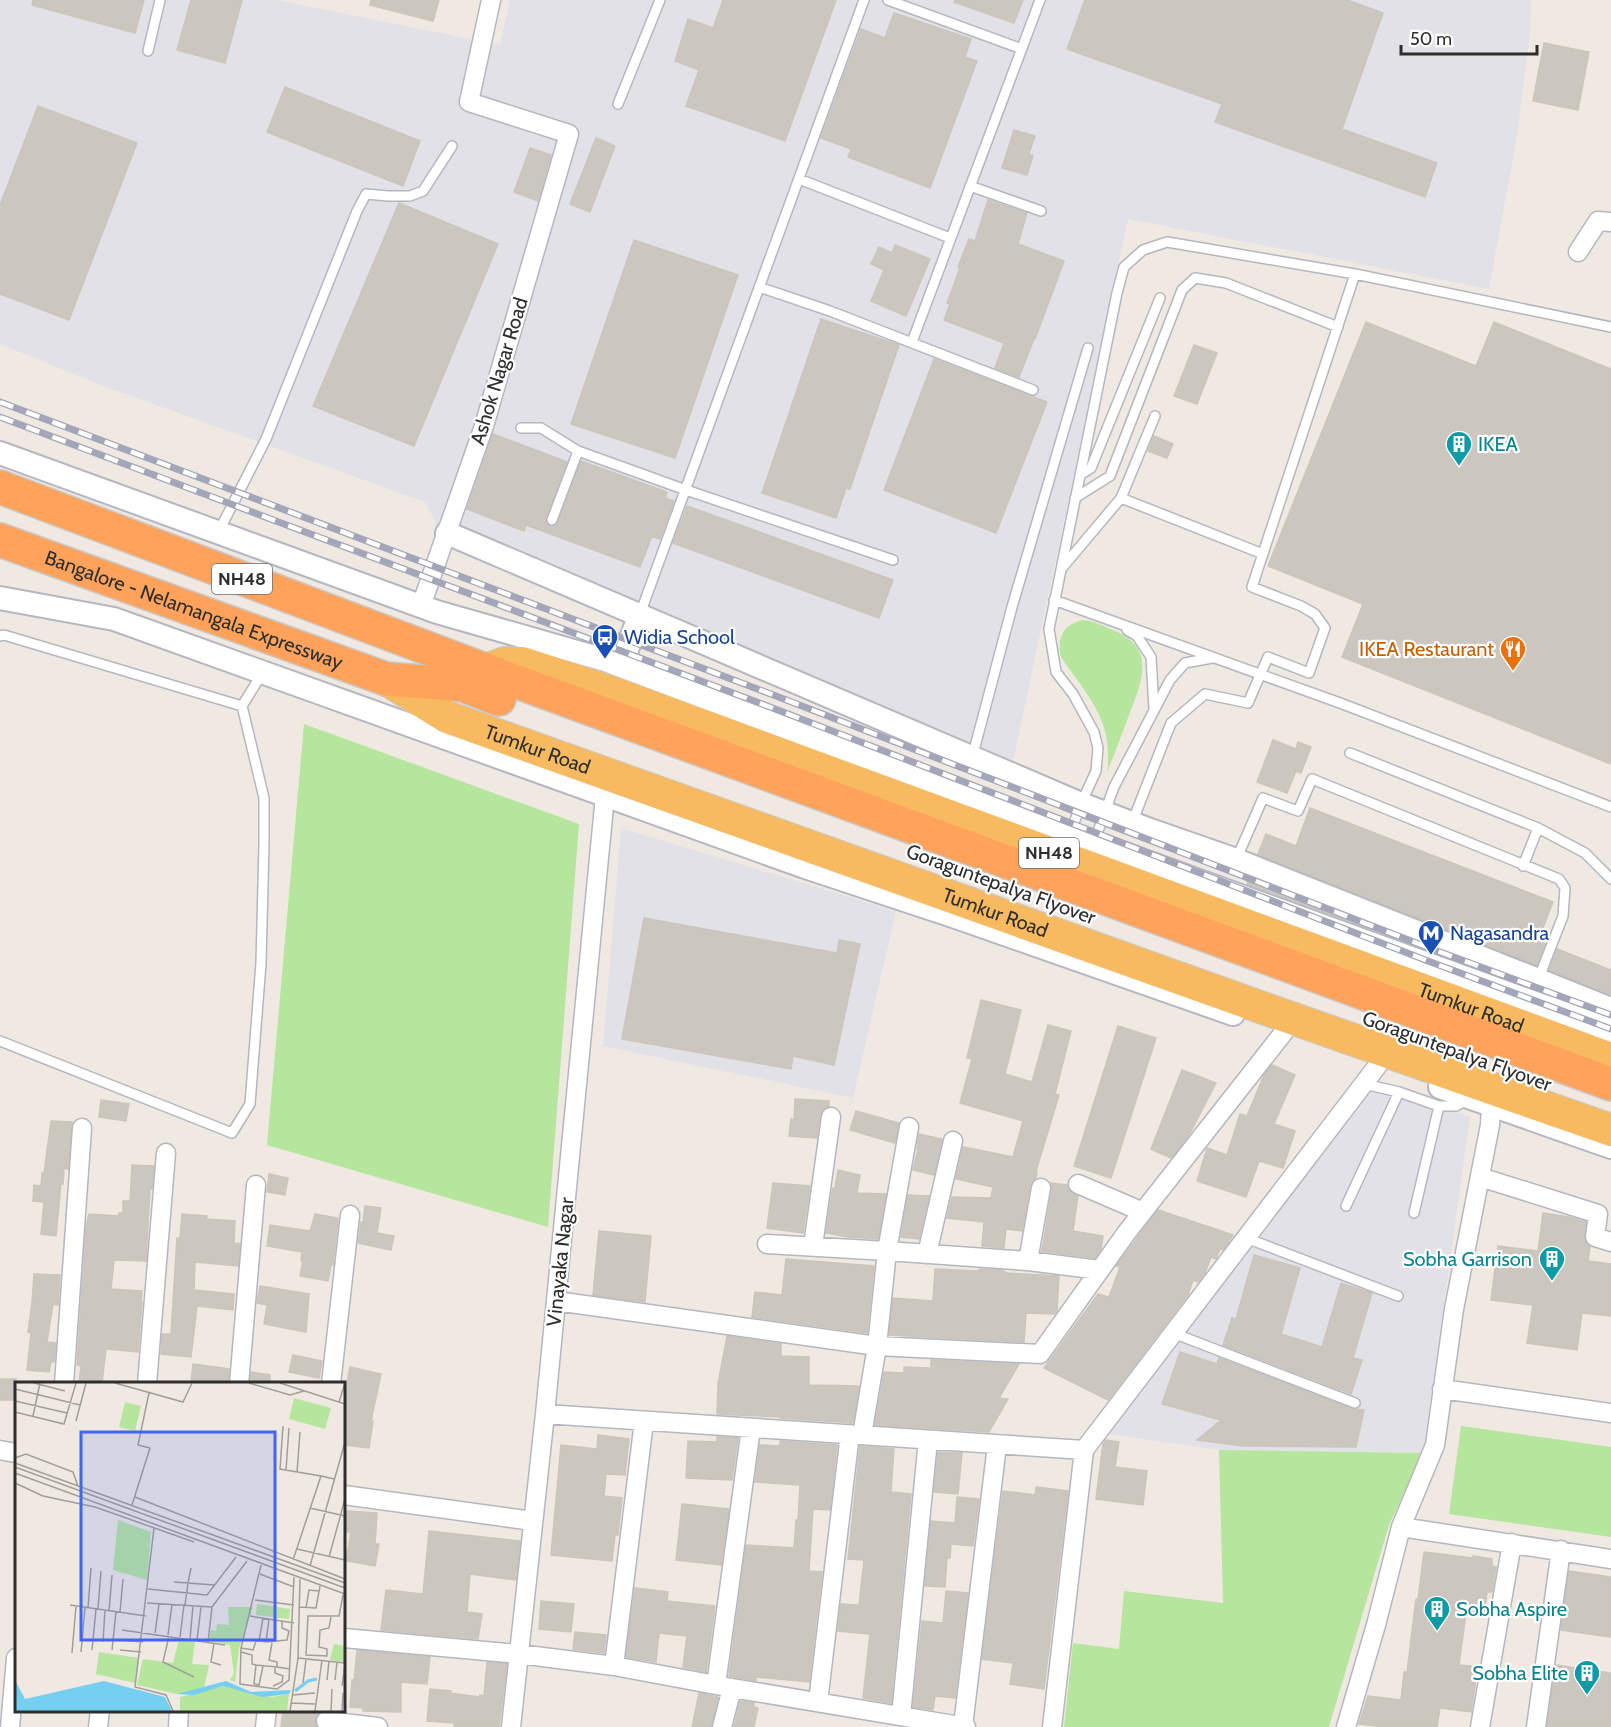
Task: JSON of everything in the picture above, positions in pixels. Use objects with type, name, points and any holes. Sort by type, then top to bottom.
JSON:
[{"type":"highway","name":"NH48","points":[[0,487],[474,678]]},
{"type":"highway","name":"Bangalore - Nelamangala Expressway","points":[[0,540],[387,679]]},
{"type":"highway","name":"Tumkur Road","points":[[474,678],[505,663],[522,663],[611,692],[1611,1059]]},
{"type":"highway","name":"Goraguntepalya Flyover","points":[[474,678],[1611,1108]]},
{"type":"highway","name":"Goraguntepalya Flyover","points":[[387,679],[474,678],[522,684],[1611,1084]]},
{"type":"highway","name":"Tumkur Road","points":[[387,679],[447,717],[1611,1130]]},
{"type":"street","name":"Ashok Nagar Road","points":[[421,606],[484,426],[568,134],[469,102],[491,0]]},
{"type":"street","points":[[1578,252],[1598,221],[1611,222]]},
{"type":"street","points":[[0,453],[421,606],[621,666],[1093,843],[1611,1032]]},
{"type":"street","points":[[447,533],[1081,804],[1236,860],[1611,1009]]},
{"type":"street","points":[[0,598],[114,619],[805,867],[964,920],[1611,1147]]},
{"type":"street","points":[[621,666],[640,614]]},
{"type":"street","name":"Vinayaka Nagar","points":[[511,1727],[545,1414],[605,796]]},
{"type":"street","points":[[556,1301],[877,1346],[1040,1354],[1143,1212],[1284,1032]]},
{"type":"street","points":[[1052,1727],[1084,1450],[1378,1065]]},
{"type":"street","points":[[1346,1727],[1376,1625],[1401,1527],[1435,1445],[1454,1309],[1490,1125],[1480,1101]]},
{"type":"street","points":[[813,1246],[831,1117]]},
{"type":"street","points":[[818,1702],[856,1435],[877,1346],[887,1251],[909,1127]]},
{"type":"street","points":[[64,1382],[82,1128]]},
{"type":"street","points":[[927,1254],[953,1141]]},
{"type":"street","points":[[147,1382],[166,1153]]},
{"type":"street","points":[[1480,1177],[1598,1215],[1595,1237],[1611,1242]]},
{"type":"street","points":[[1078,1184],[1143,1212]]},
{"type":"street","points":[[239,1382],[255,1185]]},
{"type":"street","points":[[1028,1262],[1041,1188]]},
{"type":"street","points":[[331,1382],[350,1215]]},
{"type":"street","points":[[767,1244],[927,1254],[1100,1270]]},
{"type":"street","points":[[1442,1389],[1611,1413]]},
{"type":"street","points":[[545,1414],[1084,1450]]},
{"type":"street","points":[[614,1666],[644,1421]]},
{"type":"street","points":[[722,1727],[724,1686],[751,1428]]},
{"type":"street","points":[[902,1716],[928,1440]]},
{"type":"street","points":[[345,1638],[519,1654],[614,1666],[964,1727],[997,1445]]},
{"type":"street","points":[[0,1450],[15,1453]]},
{"type":"street","points":[[345,1495],[534,1521]]},
{"type":"street","points":[[1401,1527],[1611,1559]]},
{"type":"street","points":[[1480,1727],[1512,1543]]},
{"type":"street","points":[[1536,1727],[1561,1550]]},
{"type":"street","points":[[10,1727],[15,1670]]},
{"type":"street","points":[[98,1727],[100,1712]]},
{"type":"street","points":[[178,1727],[180,1712]]},
{"type":"street","points":[[265,1727],[267,1712]]},
{"type":"street","points":[[326,1721],[378,1727]]},
{"type":"lane","points":[[148,51],[160,0]]},
{"type":"lane","points":[[618,104],[660,0]]},
{"type":"lane","points":[[640,614],[864,0]]},
{"type":"lane","points":[[888,0],[1022,49]]},
{"type":"lane","points":[[912,342],[1040,0]]},
{"type":"lane","points":[[218,532],[267,439],[357,211],[366,194],[410,196],[423,191],[452,146]]},
{"type":"lane","points":[[799,178],[950,238]]},
{"type":"lane","points":[[970,186],[1041,211]]},
{"type":"lane","points":[[1070,834],[1096,771],[1098,748],[1095,732],[1056,672],[1049,629],[1124,267],[1143,250],[1167,242],[1355,274],[1611,327]]},
{"type":"lane","points":[[1132,824],[1170,723],[1205,694],[1248,704],[1268,657],[1309,673],[1325,628],[1316,614],[1252,586],[1355,274]]},
{"type":"lane","points":[[1075,498],[1110,476],[1182,290],[1196,279],[1226,283],[1338,327]]},
{"type":"lane","points":[[759,287],[830,311],[1033,390]]},
{"type":"lane","points":[[1080,475],[1091,468],[1160,298]]},
{"type":"lane","points":[[972,758],[1012,608],[1088,348]]},
{"type":"lane","points":[[1061,570],[1121,498],[1155,416]]},
{"type":"lane","points":[[521,428],[541,428],[578,451],[893,561]]},
{"type":"lane","points":[[552,520],[578,451]]},
{"type":"lane","points":[[1121,498],[1263,554]]},
{"type":"lane","points":[[1054,600],[1262,674],[1611,807]]},
{"type":"lane","points":[[1113,621],[1137,636],[1151,657],[1154,709]]},
{"type":"lane","points":[[0,636],[4,635],[242,706]]},
{"type":"lane","points":[[1093,843],[1114,787],[1170,680],[1185,663],[1214,657]]},
{"type":"lane","points":[[0,1041],[232,1133],[250,1104],[261,963],[264,844],[264,798],[242,706],[263,672]]},
{"type":"lane","points":[[1350,753],[1538,828],[1585,853],[1611,879]]},
{"type":"lane","points":[[1236,860],[1263,798],[1298,811],[1312,779],[1559,879],[1565,888],[1563,916],[1538,980]]},
{"type":"lane","points":[[1523,866],[1538,828]]},
{"type":"lane","points":[[1364,1084],[1399,1092],[1439,1106],[1456,1106],[1480,1101]]},
{"type":"lane","points":[[1346,1206],[1399,1092]]},
{"type":"lane","points":[[1414,1213],[1439,1106]]},
{"type":"lane","points":[[1246,1238],[1398,1296]]},
{"type":"lane","points":[[1173,1333],[1355,1403]]},
{"type":"shaded area","points":[[0,0],[277,0],[500,45],[510,0],[1531,0],[1530,33],[1517,136],[1489,289],[1128,219],[1013,762],[793,674],[446,542],[425,502],[106,387],[0,344]]},
{"type":"shaded area","points":[[621,828],[896,911],[853,1098],[603,1046]]},
{"type":"shaded area","points":[[1373,1083],[1470,1117],[1423,1453],[1219,1450],[1107,1434]]},
{"type":"green space","points":[[1083,620],[1097,623],[1125,636],[1135,645],[1142,665],[1139,689],[1107,772],[1107,738],[1103,723],[1089,697],[1061,657],[1060,644],[1063,633],[1066,628]]},
{"type":"green space","points":[[304,724],[579,824],[548,1227],[267,1145]]},
{"type":"green space","points":[[1461,1426],[1611,1447],[1611,1537],[1449,1514]]},
{"type":"green space","points":[[1219,1450],[1423,1453],[1389,1525],[1329,1727],[1064,1727],[1073,1643],[1119,1649],[1124,1591],[1223,1603]]},
{"type":"building","points":[[33,0],[144,0],[135,33],[32,5]]},
{"type":"building","points":[[191,0],[242,0],[225,63],[177,50]]},
{"type":"building","points":[[371,0],[439,0],[433,21],[370,5]]},
{"type":"building","points":[[723,0],[836,0],[785,141],[686,106],[699,70],[675,61],[688,19],[713,28]]},
{"type":"building","points":[[955,0],[1023,0],[1014,23],[954,2]]},
{"type":"building","points":[[1085,0],[1347,0],[1383,13],[1342,129],[1437,163],[1425,197],[1215,122],[1222,104],[1067,49]]},
{"type":"building","points":[[894,13],[971,39],[965,57],[977,61],[930,188],[848,157],[851,149],[821,138],[861,29],[885,38]]},
{"type":"building","points":[[1544,43],[1589,52],[1578,110],[1533,101]]},
{"type":"building","points":[[285,87],[420,141],[403,186],[267,132]]},
{"type":"building","points":[[38,106],[137,143],[69,320],[0,294],[0,205]]},
{"type":"building","points":[[1014,130],[1035,136],[1029,154],[1033,156],[1027,175],[1002,168]]},
{"type":"building","points":[[596,138],[615,146],[590,212],[570,204]]},
{"type":"building","points":[[530,148],[551,155],[538,201],[514,192]]},
{"type":"building","points":[[988,200],[1027,213],[1018,244],[1064,261],[1019,377],[995,368],[1004,343],[944,320],[950,304],[947,303],[960,268],[958,267],[969,239],[975,241]]},
{"type":"building","points":[[399,203],[498,244],[414,446],[313,406]]},
{"type":"building","points":[[634,240],[738,275],[675,458],[571,424]]},
{"type":"building","points":[[895,245],[930,259],[906,316],[871,301],[884,270],[871,264],[879,247],[892,253]]},
{"type":"building","points":[[821,319],[899,345],[850,489],[846,488],[836,518],[762,493]]},
{"type":"building","name":"IKEA","points":[[1366,322],[1476,366],[1494,322],[1611,369],[1611,764],[1342,657],[1363,604],[1268,566]]},
{"type":"building","points":[[1194,345],[1217,353],[1197,404],[1174,396]]},
{"type":"building","points":[[934,359],[1047,402],[996,533],[884,490]]},
{"type":"building","points":[[493,434],[567,462],[546,518],[546,524],[550,526],[556,526],[558,522],[581,461],[667,492],[665,498],[674,501],[660,539],[652,536],[640,567],[526,525],[524,531],[467,509]]},
{"type":"building","points":[[1154,436],[1173,444],[1167,458],[1148,451]]},
{"type":"building","points":[[687,506],[893,580],[879,618],[673,543]]},
{"type":"building","points":[[1273,740],[1296,749],[1298,742],[1311,747],[1301,773],[1296,771],[1287,793],[1257,782]]},
{"type":"building","points":[[1310,808],[1553,902],[1538,941],[1545,944],[1537,965],[1258,854],[1266,834],[1296,846]]},
{"type":"building","points":[[1248,879],[1398,939],[1247,884]]},
{"type":"building","points":[[644,918],[837,953],[839,940],[860,944],[834,1065],[793,1056],[791,1069],[622,1039]]},
{"type":"building","points":[[1557,949],[1611,970],[1611,994],[1549,970]]},
{"type":"building","points":[[981,1000],[1021,1010],[1005,1074],[1032,1082],[1048,1025],[1071,1031],[1055,1094],[1059,1095],[1036,1171],[1036,1178],[1030,1186],[1022,1231],[1006,1229],[1004,1248],[982,1246],[984,1222],[947,1218],[952,1197],[991,1198],[993,1187],[956,1179],[963,1147],[1013,1157],[1023,1121],[960,1103],[972,1059],[967,1058]]},
{"type":"building","points":[[1118,1026],[1156,1038],[1111,1178],[1074,1166]]},
{"type":"building","points":[[1272,1065],[1295,1075],[1274,1124],[1295,1131],[1283,1168],[1259,1161],[1246,1197],[1197,1181],[1207,1148],[1227,1155],[1240,1114],[1247,1116],[1264,1075]]},
{"type":"building","points":[[1182,1070],[1216,1083],[1190,1133],[1171,1158],[1151,1149]]},
{"type":"building","points":[[795,1099],[829,1101],[829,1106],[820,1115],[817,1138],[789,1136],[791,1119],[794,1120]]},
{"type":"building","points":[[101,1100],[129,1104],[126,1121],[99,1117]]},
{"type":"building","points":[[856,1111],[899,1123],[895,1143],[850,1130]]},
{"type":"building","points":[[51,1121],[72,1122],[68,1169],[64,1168],[63,1184],[61,1183],[56,1236],[41,1234],[44,1202],[33,1201],[34,1185],[41,1186],[42,1173],[44,1173]]},
{"type":"building","points":[[919,1134],[942,1139],[934,1175],[913,1170]]},
{"type":"building","points":[[132,1165],[154,1166],[152,1189],[150,1189],[146,1261],[114,1260],[111,1289],[142,1291],[138,1352],[106,1349],[102,1382],[79,1382],[81,1366],[77,1365],[86,1227],[89,1214],[119,1216],[119,1213],[123,1213],[123,1201],[130,1201]]},
{"type":"building","points":[[838,1170],[860,1175],[857,1193],[886,1194],[878,1239],[826,1233]]},
{"type":"building","points":[[269,1174],[288,1178],[285,1195],[267,1192]]},
{"type":"building","points":[[773,1183],[810,1186],[803,1233],[767,1228]]},
{"type":"building","points":[[1051,1183],[1067,1185],[1069,1191],[1078,1196],[1073,1231],[1103,1236],[1101,1249],[1095,1258],[1042,1251],[1052,1190]]},
{"type":"building","points":[[908,1195],[929,1196],[919,1239],[901,1237]]},
{"type":"building","points":[[365,1206],[381,1208],[377,1233],[394,1236],[391,1250],[358,1243]]},
{"type":"building","points":[[1158,1210],[1233,1235],[1223,1250],[1220,1249],[1216,1259],[1211,1257],[1205,1273],[1198,1282],[1193,1280],[1188,1295],[1108,1400],[1044,1368],[1098,1294],[1109,1297],[1120,1267],[1116,1266]]},
{"type":"building","name":"Sobha Garrison","points":[[1543,1213],[1586,1222],[1584,1240],[1590,1247],[1588,1261],[1611,1264],[1611,1316],[1582,1313],[1577,1350],[1527,1343],[1533,1305],[1491,1300],[1498,1246],[1538,1251]]},
{"type":"building","points":[[182,1214],[207,1216],[206,1219],[235,1221],[234,1243],[240,1244],[238,1266],[195,1262],[194,1290],[234,1294],[233,1310],[197,1306],[191,1357],[161,1354],[162,1334],[171,1334],[177,1238],[180,1238]]},
{"type":"building","points":[[315,1214],[338,1218],[333,1265],[331,1265],[328,1281],[300,1276],[302,1252],[267,1246],[270,1225],[310,1231]]},
{"type":"building","points":[[599,1231],[651,1236],[645,1302],[593,1295]]},
{"type":"building","points":[[1254,1255],[1300,1268],[1281,1334],[1322,1347],[1341,1283],[1372,1293],[1353,1358],[1362,1360],[1351,1394],[1223,1345],[1232,1318],[1236,1319]]},
{"type":"building","points":[[786,1259],[874,1266],[867,1333],[752,1317],[755,1292],[782,1295]]},
{"type":"building","points":[[935,1269],[1002,1270],[1007,1273],[1059,1276],[1057,1311],[1055,1314],[1026,1313],[1024,1342],[889,1335],[893,1298],[933,1301]]},
{"type":"building","points":[[34,1274],[60,1275],[58,1305],[53,1304],[47,1342],[56,1343],[54,1362],[51,1362],[49,1372],[27,1370]]},
{"type":"building","points":[[260,1286],[309,1294],[306,1332],[264,1324],[267,1305],[257,1303]]},
{"type":"building","points":[[727,1336],[781,1344],[781,1356],[809,1357],[809,1385],[859,1386],[853,1423],[717,1414],[718,1384]]},
{"type":"building","points":[[1180,1352],[1217,1364],[1219,1358],[1353,1409],[1364,1410],[1356,1447],[1243,1446],[1197,1440],[1221,1420],[1162,1404]]},
{"type":"building","points":[[293,1355],[322,1361],[319,1378],[289,1372]]},
{"type":"building","points":[[931,1360],[1019,1364],[999,1398],[1008,1399],[989,1432],[875,1425],[884,1372],[904,1373],[904,1367],[931,1368]]},
{"type":"building","points":[[193,1364],[229,1369],[228,1382],[191,1382]]},
{"type":"building","points":[[350,1367],[381,1374],[371,1421],[373,1421],[369,1448],[345,1445],[345,1393]]},
{"type":"building","points":[[251,1372],[270,1375],[270,1382],[250,1382]]},
{"type":"building","points":[[0,1379],[16,1379],[15,1400],[0,1400]]},
{"type":"building","points":[[598,1435],[629,1439],[625,1475],[606,1474],[604,1496],[622,1498],[618,1535],[615,1535],[612,1561],[551,1555],[561,1445],[597,1449]]},
{"type":"building","points":[[717,1437],[738,1438],[732,1480],[686,1478],[688,1441],[717,1442]]},
{"type":"building","points":[[1105,1440],[1119,1442],[1115,1467],[1147,1471],[1143,1505],[1096,1499]]},
{"type":"building","points":[[780,1441],[837,1445],[830,1510],[813,1509],[809,1571],[822,1572],[809,1682],[756,1677],[756,1681],[729,1676],[746,1545],[794,1548],[800,1485],[755,1482],[760,1445],[780,1446]]},
{"type":"building","points":[[860,1446],[894,1449],[891,1492],[911,1494],[891,1703],[863,1698],[870,1634],[838,1631],[841,1604],[859,1605],[864,1560],[848,1559]]},
{"type":"building","points":[[938,1452],[962,1453],[958,1494],[934,1492]]},
{"type":"building","points":[[1036,1487],[1068,1491],[1044,1689],[1010,1684],[1013,1663],[982,1659],[1003,1491],[1035,1495]]},
{"type":"building","points":[[957,1497],[979,1499],[973,1546],[951,1544],[950,1558],[947,1558],[945,1587],[925,1586],[931,1521],[955,1523]]},
{"type":"building","points":[[682,1504],[729,1509],[721,1565],[676,1560]]},
{"type":"building","points":[[347,1511],[377,1513],[375,1544],[379,1544],[375,1566],[346,1561],[351,1532],[345,1532]]},
{"type":"building","points":[[429,1531],[520,1541],[516,1580],[470,1574],[467,1612],[482,1614],[478,1639],[381,1630],[386,1590],[423,1594]]},
{"type":"building","name":"Sobha Aspire","points":[[1424,1552],[1492,1559],[1492,1566],[1496,1567],[1492,1592],[1487,1592],[1484,1616],[1466,1613],[1459,1665],[1478,1667],[1471,1712],[1440,1708],[1437,1727],[1376,1727],[1359,1724],[1368,1696],[1401,1700]]},
{"type":"building","name":"Sobha Elite","points":[[1569,1571],[1611,1577],[1611,1637],[1561,1630]]},
{"type":"building","points":[[635,1588],[668,1592],[667,1601],[715,1606],[706,1672],[683,1667],[687,1636],[659,1633],[656,1662],[626,1657]]},
{"type":"building","points":[[946,1591],[968,1593],[955,1698],[935,1696],[933,1710],[913,1707],[922,1621],[943,1623]]},
{"type":"building","points":[[541,1601],[574,1604],[571,1632],[539,1629]]},
{"type":"building","points":[[575,1632],[606,1635],[604,1653],[573,1649]]},
{"type":"building","points":[[357,1650],[430,1657],[427,1684],[401,1682],[401,1712],[363,1711],[363,1708],[350,1707]]},
{"type":"building","points":[[487,1662],[507,1664],[499,1727],[463,1727],[454,1726],[454,1723],[427,1721],[430,1689],[484,1696]]},
{"type":"building","name":"Sobha Elite","points":[[1556,1665],[1611,1673],[1611,1727],[1547,1727]]},
{"type":"building","points":[[699,1693],[718,1697],[711,1727],[692,1727]]},
{"type":"building","points":[[740,1701],[754,1703],[754,1707],[758,1708],[754,1727],[734,1727]]},
{"type":"building","points":[[283,1712],[319,1712],[315,1719],[317,1727],[281,1727]]},
{"type":"railway","points":[[0,402],[776,696],[1432,949],[1611,1015]]},
{"type":"railway","points":[[0,417],[770,707],[1428,961],[1611,1029]]},
{"type":"place","name":"IKEA","points":[[1459,467]]},
{"type":"place","name":"Widia School","points":[[605,660]]},
{"type":"place","name":"IKEA Restaurant","points":[[1513,672]]},
{"type":"place","name":"Nagasandra","points":[[1431,956]]},
{"type":"place","name":"Sobha Garrison","points":[[1552,1282]]},
{"type":"place","name":"Sobha Aspire","points":[[1437,1632]]},
{"type":"place","name":"Sobha Elite","points":[[1587,1696]]}]
